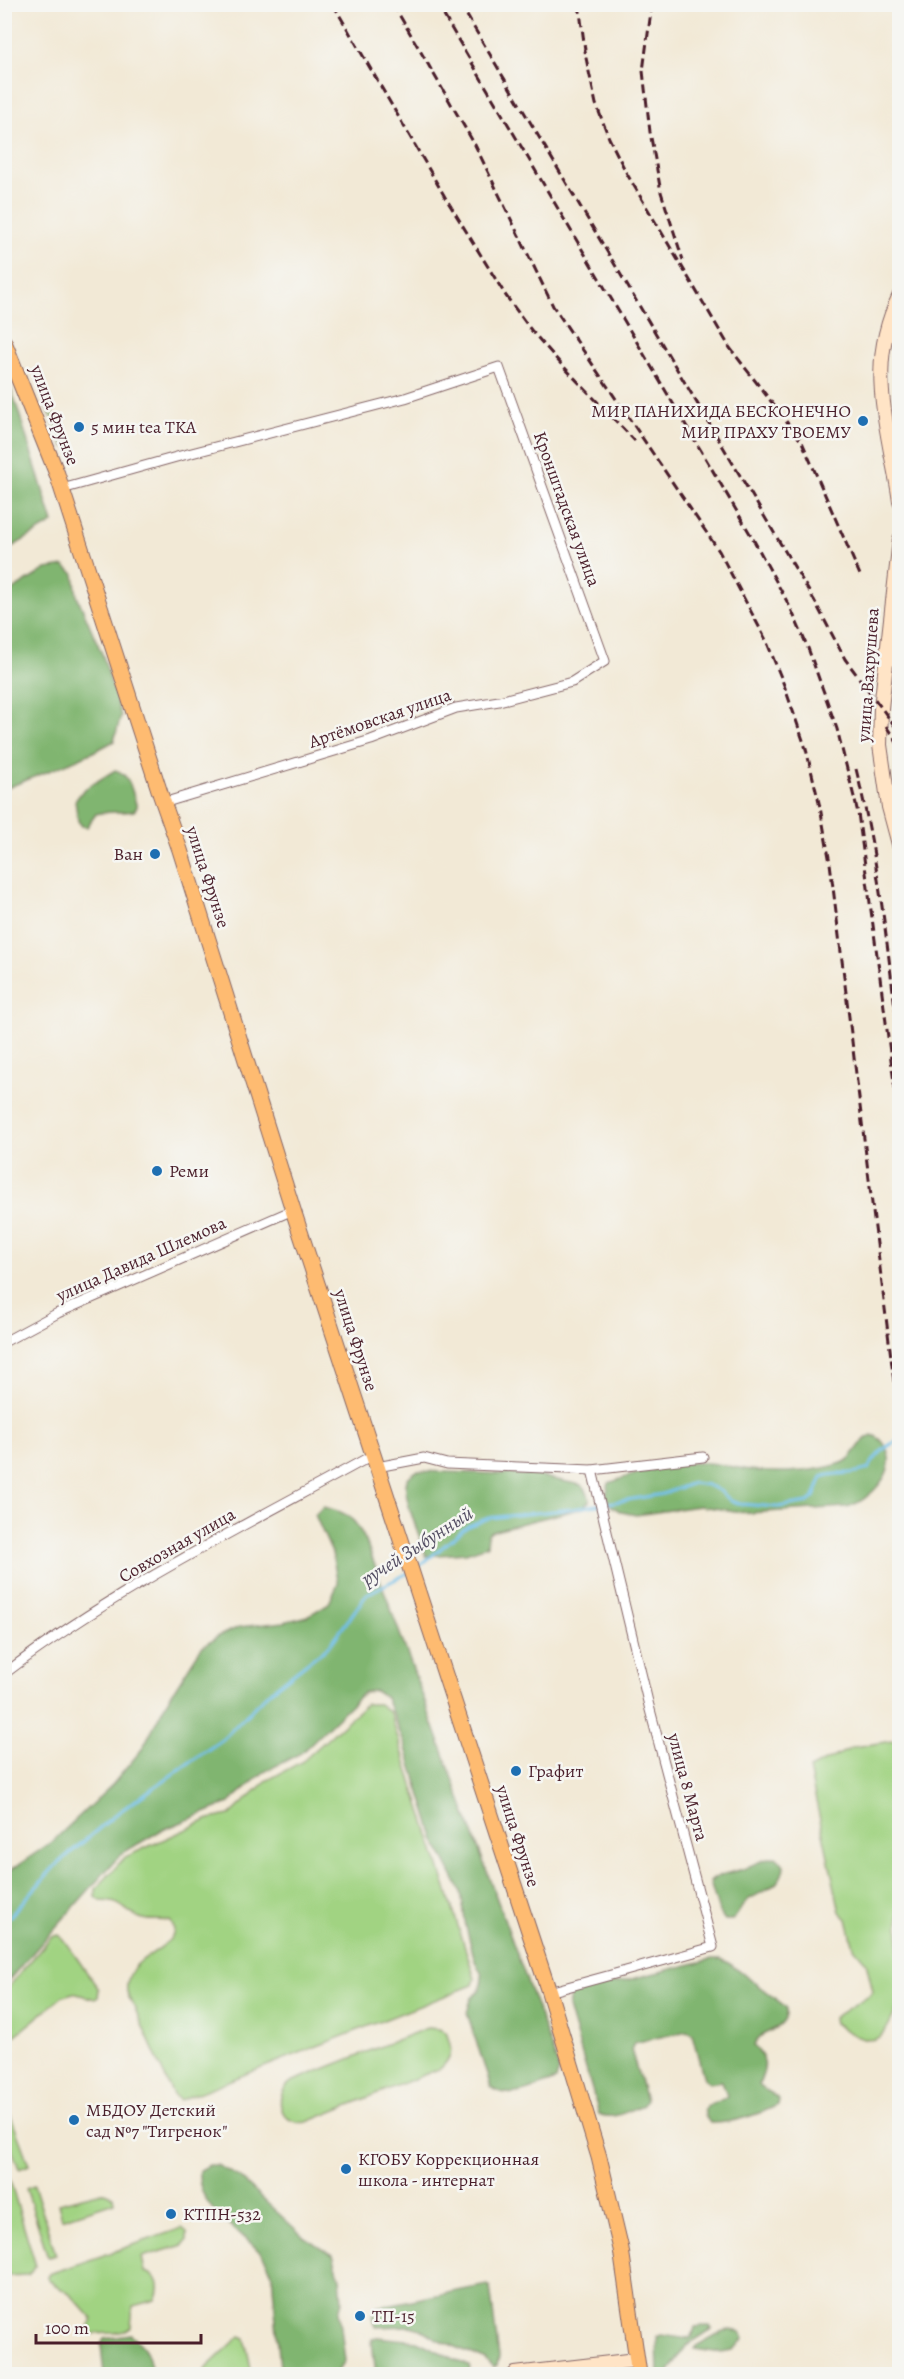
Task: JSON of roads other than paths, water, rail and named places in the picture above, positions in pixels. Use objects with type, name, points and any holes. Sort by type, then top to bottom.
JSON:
[{"type":"main road","points":[[900,295],[889,318],[882,344],[881,385],[900,502]]},
{"type":"main road","name":"улица Фрунзе","points":[[4,342],[62,489],[293,1210],[549,1992],[600,2157],[621,2249],[636,2370]]},
{"type":"main road","name":"улица Вахрушева","points":[[900,539],[881,708],[880,745],[889,807],[900,848]]},
{"type":"main road","points":[[515,2374],[636,2370]]},
{"type":"street","name":"Кронштадская улица","points":[[62,489],[405,398],[499,367],[604,661]]},
{"type":"street","name":"Артёмовская улица","points":[[163,803],[371,740],[456,708],[572,682],[604,661]]},
{"type":"street","name":"улица Давида Шлемова","points":[[4,1342],[97,1295],[293,1210]]},
{"type":"street","points":[[375,1461],[424,1458],[447,1464],[592,1470],[703,1457]]},
{"type":"street","name":"Совхозная улица","points":[[4,1674],[50,1640],[202,1547],[375,1461]]},
{"type":"street","name":"улица 8 Марта","points":[[549,1992],[713,1947],[649,1706],[592,1470]]},
{"type":"waterway","name":"ручей Зыбунный","points":[[416,1569],[468,1526],[489,1518],[572,1509],[663,1494],[693,1483],[707,1485],[720,1491],[731,1501],[740,1504],[778,1507],[808,1502],[814,1497],[822,1477],[868,1469],[881,1452],[900,1440]]},
{"type":"waterway","name":"ручей Зыбунный","points":[[4,1923],[56,1865],[116,1814],[223,1739],[267,1694],[330,1645],[367,1594],[408,1573]]},
{"type":"railway","points":[[333,4],[445,197],[506,296],[531,330],[561,364],[635,441]]},
{"type":"railway","points":[[393,4],[475,145],[553,306],[719,551],[766,640],[784,685],[806,749],[830,863],[896,1398]]},
{"type":"railway","points":[[437,4],[752,537],[790,607],[808,648],[837,729],[858,813],[900,1127]]},
{"type":"railway","points":[[460,4],[814,600],[845,659],[900,733]]},
{"type":"railway","points":[[579,4],[586,58],[596,104],[609,138],[627,174],[730,348],[802,442],[860,575]]},
{"type":"railway","points":[[652,4],[643,71],[650,132],[661,192],[683,260]]},
{"type":"railway","points":[[886,726],[900,747]]},
{"type":"railway","points":[[856,769],[877,872],[900,1047]]},
{"type":"place","name":"МИР ПАНИХИДА БЕСКОНЕЧНО МИР ПРАХУ ТВОЕМУ","points":[[863,421]]},
{"type":"place","name":"5 мин tea TKA","points":[[79,427]]},
{"type":"place","name":"Ван","points":[[155,854]]},
{"type":"place","name":"Реми","points":[[157,1171]]},
{"type":"place","name":"Графит","points":[[516,1771]]},
{"type":"place","name":"МБДОУ Детский сад №7 \"Тигренок\"","points":[[74,2120]]},
{"type":"place","name":"КГОБУ Коррекционная школа - интернат","points":[[346,2169]]},
{"type":"place","name":"КТПН-532","points":[[171,2214]]},
{"type":"place","name":"ТП-15","points":[[360,2316]]}]
